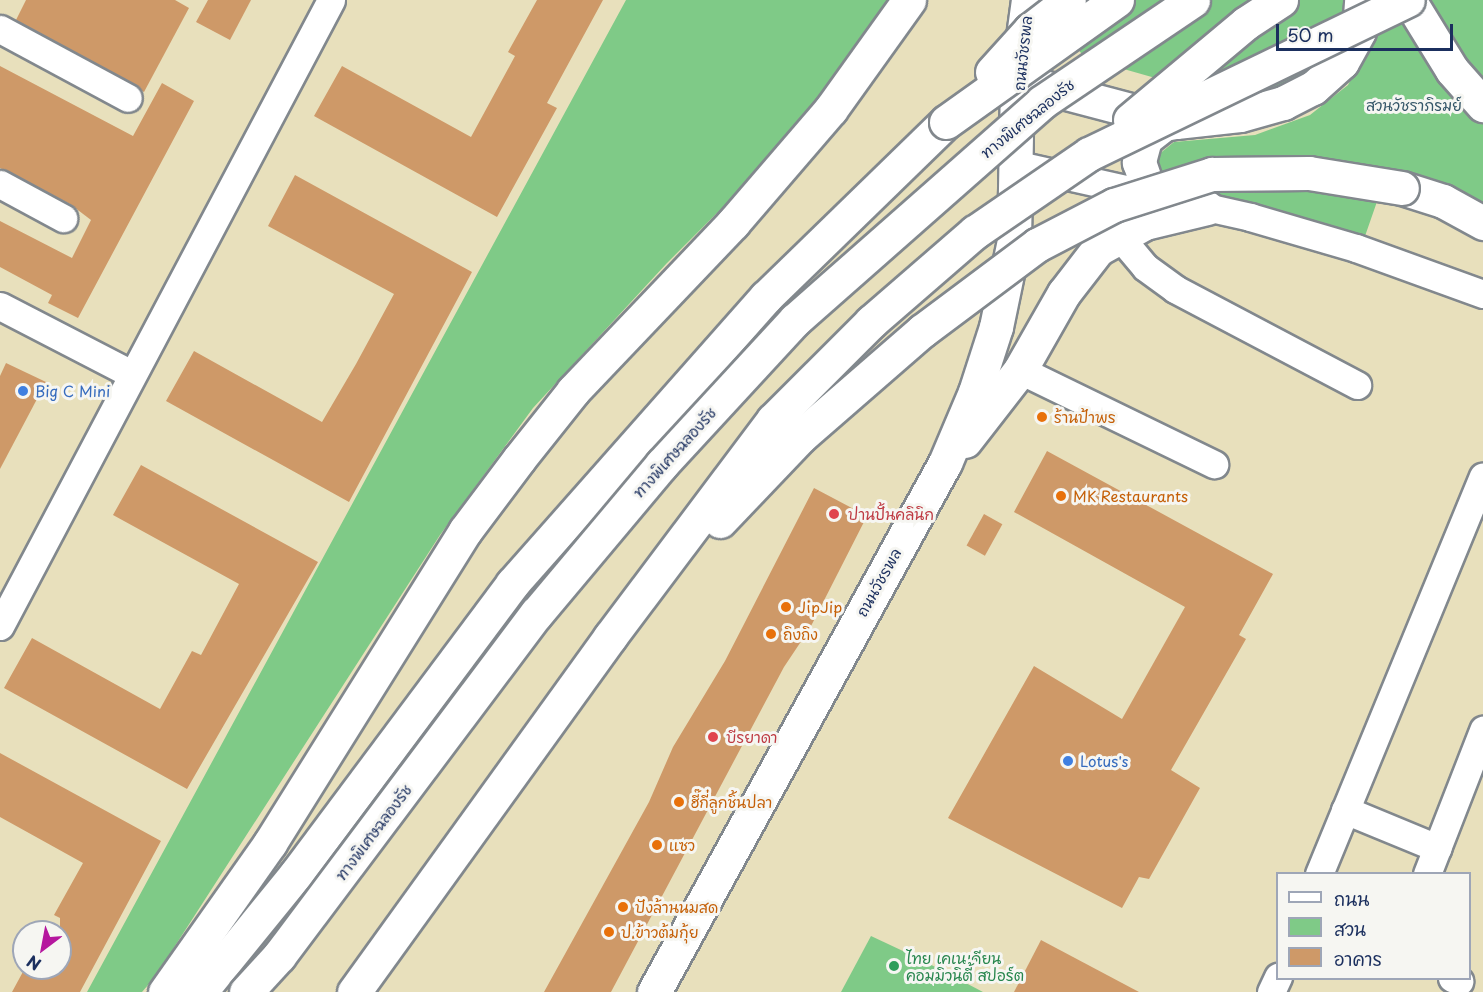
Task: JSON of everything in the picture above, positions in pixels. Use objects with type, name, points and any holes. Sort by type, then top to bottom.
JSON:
[{"type":"main road","points":[[165,992],[270,843],[465,531],[512,468],[573,391],[733,224],[831,109],[909,0]]},
{"type":"main road","name":"ถนนวัชรพล","points":[[654,992],[945,463],[975,392],[996,327],[1014,240],[1018,165],[1017,80],[1028,0]]},
{"type":"main road","points":[[200,992],[289,883],[513,584],[766,297],[946,122],[1030,30],[1069,0]]},
{"type":"main road","points":[[946,122],[1117,0]]},
{"type":"main road","name":"ทางพิเศษฉลองรัช","points":[[246,992],[279,956],[537,613],[662,464],[795,320],[1042,102],[1193,0]]},
{"type":"main road","points":[[354,992],[610,637],[773,420],[871,321],[975,232],[1089,154],[1246,23],[1281,0]]},
{"type":"main road","points":[[1089,154],[1409,0],[1452,70],[1483,105]]},
{"type":"main road","points":[[1193,204],[1156,193],[1147,184],[1138,162],[1145,139],[1164,124],[1240,114],[1282,103],[1313,88],[1342,62],[1360,16]]},
{"type":"main road","points":[[1017,80],[1176,122]]},
{"type":"main road","points":[[610,637],[800,437],[922,332],[1037,245],[1114,205],[1212,174],[1309,173],[1402,188],[1443,201],[1483,223]]},
{"type":"main road","points":[[945,463],[985,418],[1020,370],[1064,293],[1098,249],[1145,223],[1193,204]]},
{"type":"street","points":[[0,626],[331,0]]},
{"type":"street","points":[[0,29],[128,98]]},
{"type":"street","points":[[1018,165],[1193,204],[1356,248],[1483,294]]},
{"type":"street","points":[[0,184],[63,218]]},
{"type":"street","points":[[1120,237],[1145,267],[1175,289],[1357,385]]},
{"type":"street","points":[[0,306],[132,374]]},
{"type":"street","points":[[1020,370],[1214,464]]},
{"type":"street","points":[[1319,872],[1483,476]]},
{"type":"street","points":[[1428,872],[1483,730]]},
{"type":"street","points":[[1345,810],[1437,848]]},
{"type":"green space","points":[[626,0],[895,0],[783,147],[667,263],[533,408],[440,535],[155,977],[142,992],[87,992]]},
{"type":"green space","name":"สวนวัชราภิรมย์","points":[[1077,0],[1483,0],[1483,207],[1388,170],[1364,239],[1206,202],[1157,173],[1158,155],[1174,142],[1255,135],[1310,115],[1348,85],[1365,51],[1330,55],[1292,81],[1255,93],[1215,95],[1085,58],[1073,43]]},
{"type":"green space","name":"ไทย เคเนเดียน คอมมิวนิตี้ สปอร์ต","points":[[871,936],[920,959],[983,992],[841,992]]},
{"type":"building","points":[[26,0],[175,0],[189,8],[144,92],[16,20]]},
{"type":"building","points":[[208,0],[251,0],[230,40],[196,22]]},
{"type":"building","points":[[537,0],[603,0],[547,103],[557,108],[497,217],[314,116],[342,66],[471,137],[515,56],[508,52]]},
{"type":"building","points":[[0,66],[133,136],[162,83],[194,101],[78,318],[48,303],[52,295],[0,267],[0,221],[72,258],[91,220],[70,204],[0,168]]},
{"type":"building","points":[[295,175],[472,272],[349,502],[166,401],[194,351],[322,422],[356,364],[394,294],[268,226]]},
{"type":"building","points":[[6,363],[46,382],[0,469],[0,376]]},
{"type":"building","points":[[1047,451],[1273,574],[1239,635],[1246,639],[1171,770],[1200,788],[1149,879],[1139,877],[1122,908],[948,818],[1034,666],[1122,719],[1185,607],[1014,512]]},
{"type":"building","points":[[141,465],[318,562],[187,789],[4,688],[32,638],[160,709],[192,651],[201,655],[239,584],[113,515]]},
{"type":"building","points":[[814,488],[867,516],[810,628],[784,667],[611,992],[544,992],[649,802],[673,747],[725,661]]},
{"type":"building","points":[[984,514],[1002,524],[985,556],[967,545]]},
{"type":"building","points":[[0,753],[161,841],[80,992],[12,992],[18,980],[72,980],[72,920],[60,920],[54,915],[83,863],[0,817]]},
{"type":"building","points":[[1041,940],[1139,992],[1014,992]]},
{"type":"place","name":"Big C Mini","points":[[23,391]]},
{"type":"place","name":"ร้านป้าพร","points":[[1042,417]]},
{"type":"place","name":"MK Restaurants","points":[[1061,496]]},
{"type":"place","name":"ปานปั้นคลินิก","points":[[834,514]]},
{"type":"place","name":"JipJip","points":[[786,607]]},
{"type":"place","name":"ถิงถิง","points":[[771,634]]},
{"type":"place","name":"บีรยาดา","points":[[713,737]]},
{"type":"place","name":"Lotus's","points":[[1068,761]]},
{"type":"place","name":"ฮี๊กี่ลูกชิ้นปลา","points":[[679,802]]},
{"type":"place","name":"แซว","points":[[657,845]]},
{"type":"place","name":"ปังล้านนมสด","points":[[623,907]]},
{"type":"place","name":"ป.ข้าวต้มกุ้ย","points":[[609,932]]},
{"type":"place","name":"ไทย เคเนเดียน คอมมิวนิตี้ สปอร์ต","points":[[894,966]]}]
